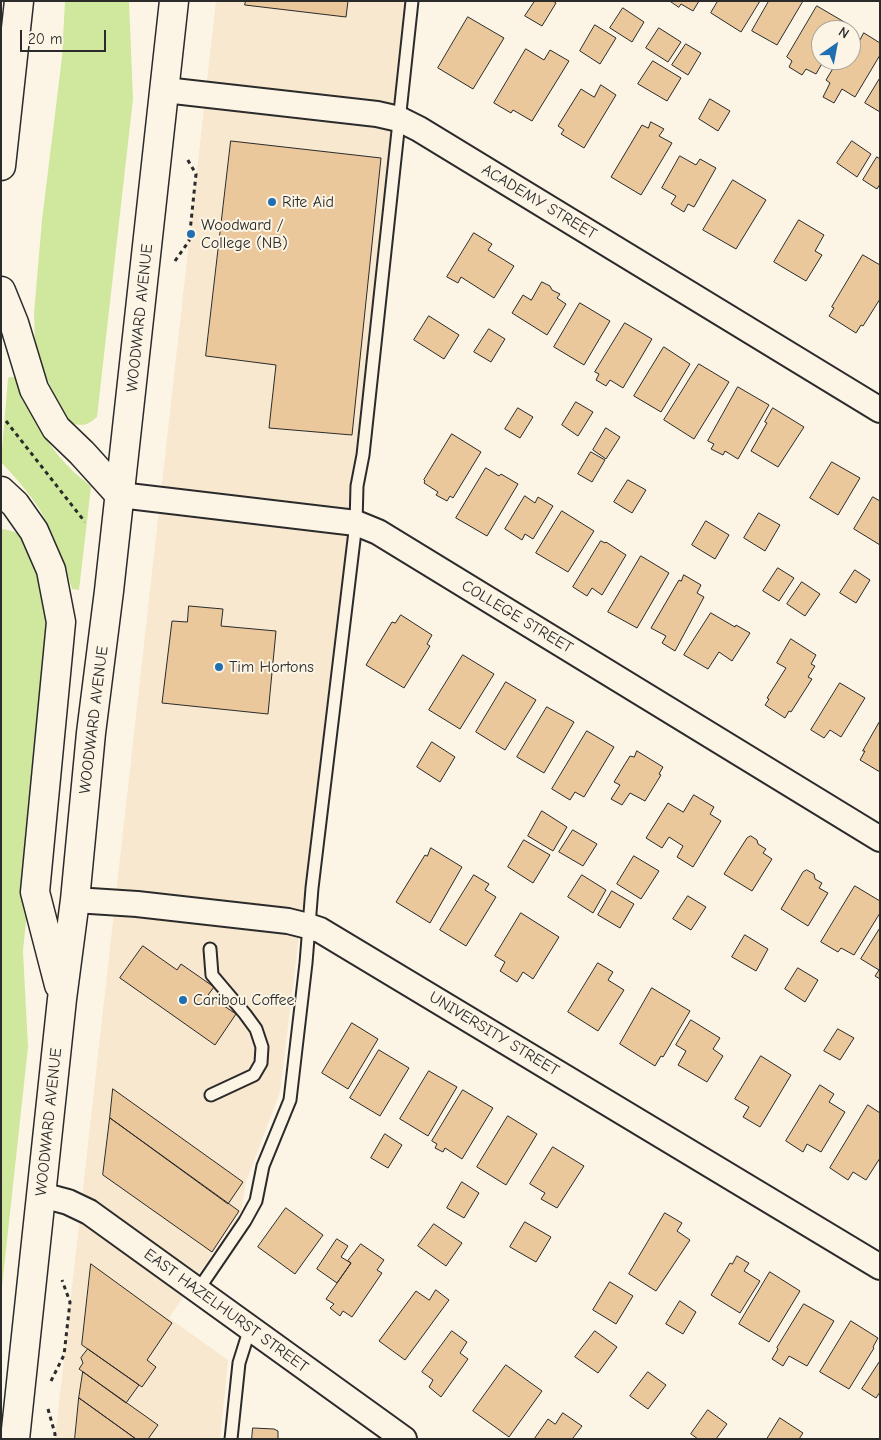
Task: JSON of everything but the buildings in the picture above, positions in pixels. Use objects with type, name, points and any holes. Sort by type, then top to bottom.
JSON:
[{"type":"main road","points":[[1,166],[19,1]]},
{"type":"main road","name":"WOODWARD AVENUE","points":[[15,1439],[62,999],[75,900],[91,733],[120,495],[174,1]]},
{"type":"main road","points":[[1,291],[14,323],[34,389],[56,428],[82,453],[120,495]]},
{"type":"main road","points":[[1,491],[15,504],[34,531],[51,570],[61,622],[35,892],[62,999]]},
{"type":"street","name":"ACADEMY STREET","points":[[165,90],[377,114],[399,119],[427,134],[880,410]]},
{"type":"street","name":"COLLEGE STREET","points":[[120,495],[356,523],[378,532],[880,839]]},
{"type":"street","name":"UNIVERSITY STREET","points":[[75,900],[213,912],[308,926],[333,937],[880,1267]]},
{"type":"street","name":"EAST HAZELHURST STREET","points":[[42,1195],[68,1202],[89,1212],[404,1439]]},
{"type":"lane","points":[[198,1290],[245,1221],[256,1201],[262,1166],[290,1100],[306,962],[308,926],[356,523],[357,486],[363,455],[412,1]]},
{"type":"lane","points":[[210,949],[212,975],[246,1014],[256,1029],[262,1047],[261,1063],[254,1075],[211,1096]]},
{"type":"lane","points":[[231,1439],[239,1363],[250,1328]]},
{"type":"path","points":[[6,421],[85,522]]},
{"type":"shaded area","points":[[216,1],[405,1],[360,434],[280,1092],[246,1182],[241,1211],[169,1318],[228,1360],[220,1439],[55,1439]]},
{"type":"green space","points":[[65,1],[129,1],[133,99],[97,417],[82,425],[71,423],[57,401],[35,345],[34,313],[42,220],[62,57]]},
{"type":"green space","points":[[15,377],[32,414],[53,449],[91,487],[79,590],[72,589],[50,529],[40,510],[22,485],[1,462],[8,378]]},
{"type":"green space","points":[[4,529],[18,533],[32,563],[48,609],[53,650],[23,951],[28,1047],[1,1296],[1,530]]},
{"type":"place","name":"Rite Aid","points":[[272,202]]},
{"type":"place","name":"Woodward / College (NB)","points":[[191,234]]},
{"type":"place","name":"Tim Hortons","points":[[219,667]]},
{"type":"place","name":"Caribou Coffee","points":[[183,1000]]}]
